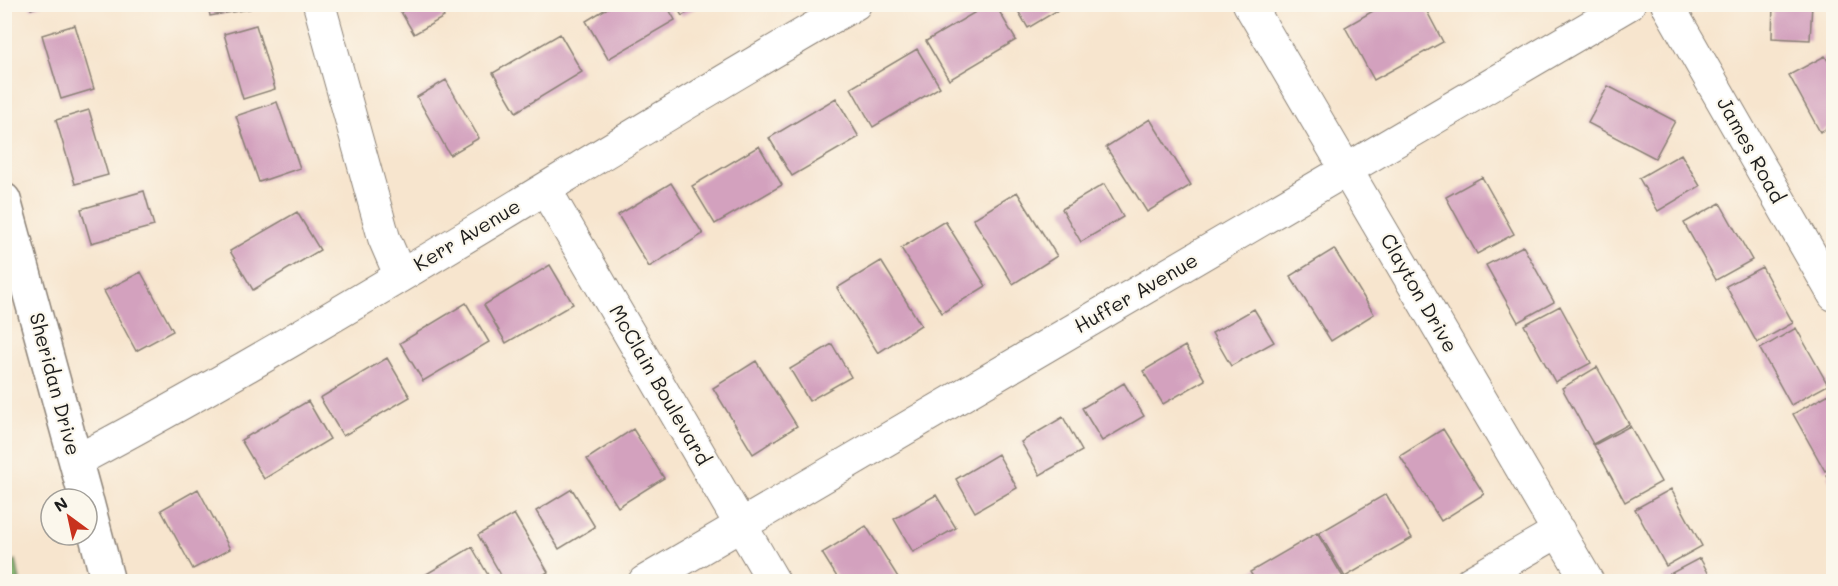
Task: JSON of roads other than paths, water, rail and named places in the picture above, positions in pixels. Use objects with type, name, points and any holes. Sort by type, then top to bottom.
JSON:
[{"type":"street","points":[[320,4],[384,238],[400,275]]},
{"type":"street","name":"Kerr Avenue","points":[[76,461],[180,404],[400,275],[855,4]]},
{"type":"street","name":"Clayton Drive","points":[[1249,4],[1588,582]]},
{"type":"street","name":"Huffer Avenue","points":[[644,582],[1629,4]]},
{"type":"street","name":"James Road","points":[[1667,4],[1833,295]]},
{"type":"street","name":"McClain Boulevard","points":[[545,189],[774,582]]},
{"type":"street","name":"Sheridan Drive","points":[[4,200],[83,487]]},
{"type":"street","points":[[1471,582],[1559,531]]},
{"type":"street","name":"Sheridan Drive","points":[[99,547],[108,582]]}]
